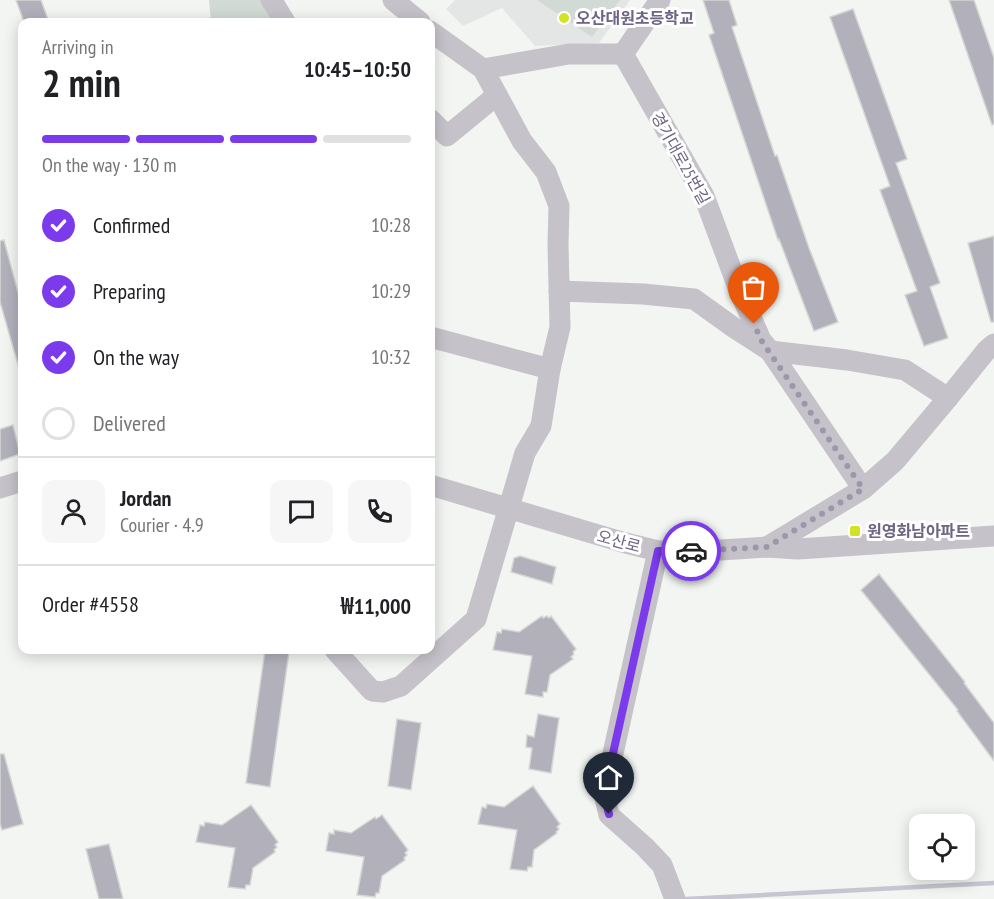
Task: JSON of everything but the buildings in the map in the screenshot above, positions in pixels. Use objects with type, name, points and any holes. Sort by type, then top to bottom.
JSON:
[{"type":"street","points":[[271,0],[282,18]]},
{"type":"street","points":[[393,0],[415,18]]},
{"type":"street","points":[[483,69],[569,54],[623,54],[660,0]]},
{"type":"street","points":[[339,654],[372,691],[383,692],[401,686],[476,619],[525,453],[541,426],[550,369],[560,327],[559,206],[546,172],[522,141],[483,69],[435,34]]},
{"type":"street","name":"경기대로25번길","points":[[623,54],[704,196],[739,290],[761,340],[863,489]]},
{"type":"street","points":[[435,124],[447,136],[497,95]]},
{"type":"street","points":[[559,291],[643,294],[694,299],[770,351],[847,360],[905,370],[948,398]]},
{"type":"street","points":[[435,338],[550,369]]},
{"type":"street","points":[[767,547],[863,489],[895,461],[994,344]]},
{"type":"street","points":[[0,488],[18,482]]},
{"type":"street","name":"오산로","points":[[435,486],[658,551],[767,547],[798,549],[994,536]]},
{"type":"street","points":[[658,551],[604,794],[609,814],[662,865],[675,899]]},
{"type":"shaded area","points":[[209,0],[266,0],[275,18],[211,18]]},
{"type":"shaded area","name":"오산대원초등학교","points":[[455,0],[630,0],[599,43],[535,46],[502,8],[463,26],[446,9]]},
{"type":"shaded area","points":[[537,0],[620,0],[592,37]]},
{"type":"waterway","points":[[686,899],[994,883]]},
{"type":"way so far","points":[[691,551],[767,547],[863,489],[761,340],[754,324]]},
{"type":"place","name":"오산대원초등학교","points":[[564,18]]},
{"type":"place","name":"원영화남아파트","points":[[855,531]]},
{"type":"route","points":[[609,814],[604,794],[658,551],[691,551]]}]
